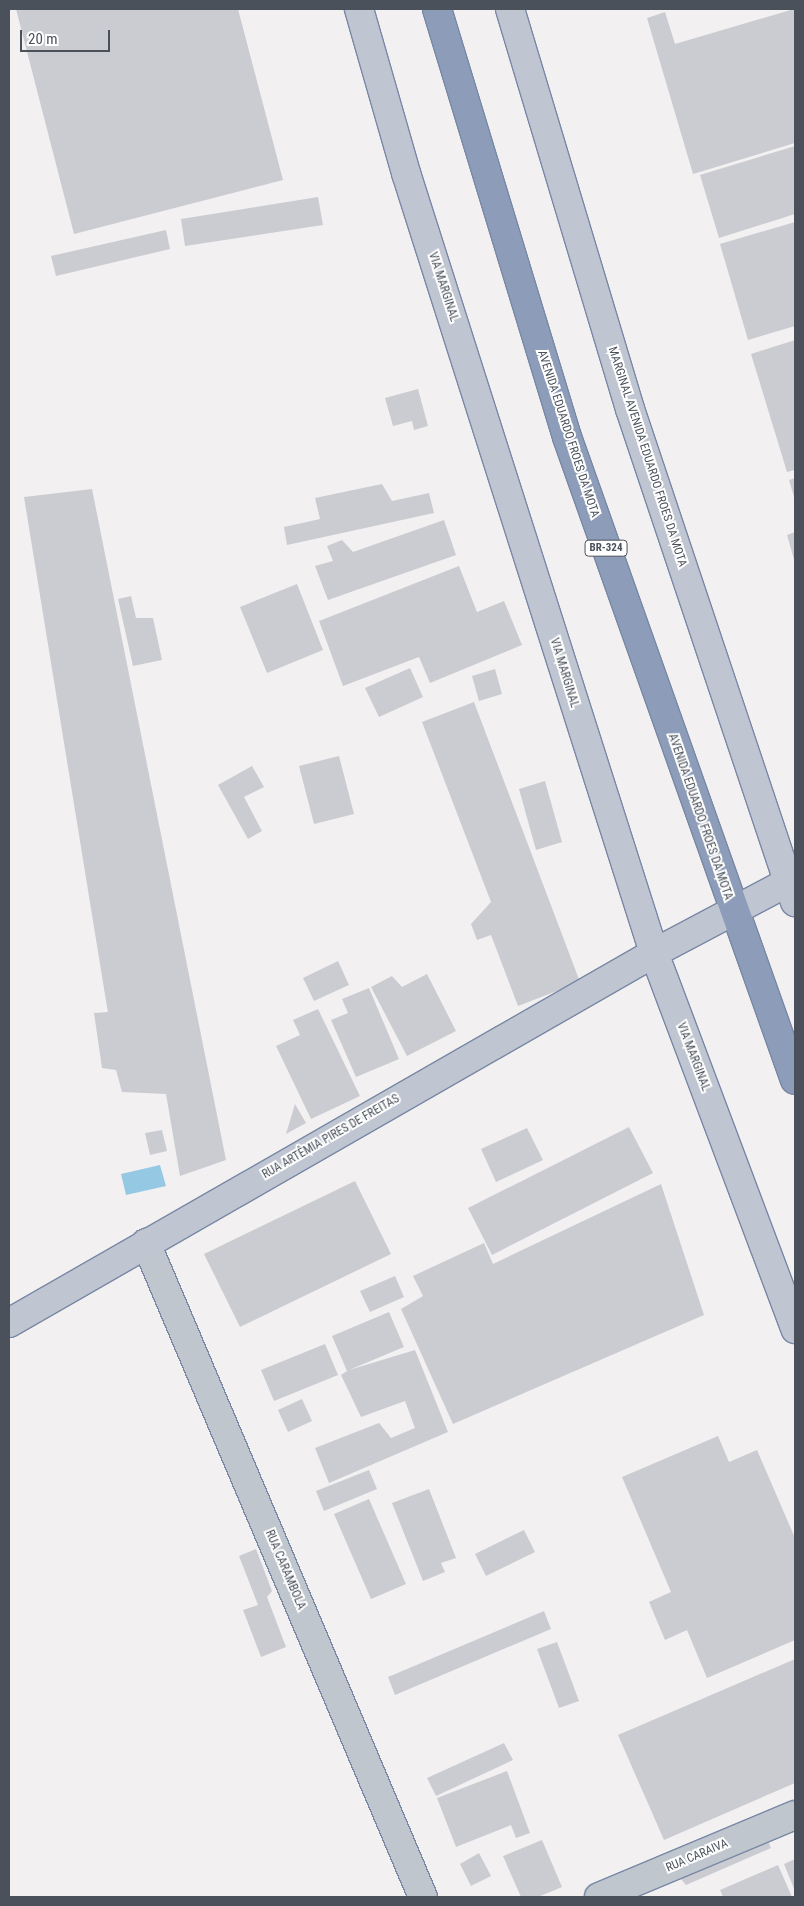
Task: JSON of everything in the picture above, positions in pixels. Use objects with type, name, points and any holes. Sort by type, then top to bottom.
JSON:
[{"type":"highway","name":"AVENIDA EDUARDO FROES DA MOTA","points":[[437,9],[567,437],[795,1080]]},
{"type":"street","name":"VIA MARGINAL","points":[[359,9],[406,173],[654,952],[795,1329]]},
{"type":"street","name":"MARGINAL AVENIDA EDUARDO FROES DA MOTA","points":[[510,9],[630,409],[793,887]]},
{"type":"street","name":"RUA ARTÊMIA PIRES DE FREITAS","points":[[9,1323],[654,952],[734,911],[793,887]]},
{"type":"street","name":"RUA CARAMBOLA","points":[[146,1243],[423,1897]]},
{"type":"street","name":"RUA CARAIVA","points":[[599,1897],[795,1815]]},
{"type":"water","points":[[160,1165],[166,1186],[126,1195],[121,1174]]},
{"type":"building","points":[[16,9],[238,9],[283,180],[74,234]]},
{"type":"building","points":[[794,9],[795,143],[693,174],[647,18],[665,12],[675,44]]},
{"type":"building","points":[[795,146],[795,214],[719,238],[700,175]]},
{"type":"building","points":[[318,197],[323,225],[185,246],[181,219]]},
{"type":"building","points":[[795,222],[795,326],[748,340],[720,244]]},
{"type":"building","points":[[166,230],[170,249],[56,276],[51,256]]},
{"type":"building","points":[[795,340],[795,470],[787,472],[751,354]]},
{"type":"building","points":[[418,389],[428,426],[414,430],[412,421],[393,426],[385,398]]},
{"type":"building","points":[[795,478],[795,500],[789,480]]},
{"type":"building","points":[[382,484],[392,501],[429,493],[434,513],[287,545],[284,527],[320,519],[315,498]]},
{"type":"building","points":[[92,489],[226,1160],[180,1176],[166,1094],[122,1092],[116,1070],[102,1068],[94,1013],[108,1012],[24,497]]},
{"type":"building","points":[[444,520],[456,555],[328,600],[315,566],[333,561],[327,546],[342,540],[353,552]]},
{"type":"building","points":[[795,532],[795,563],[787,535]]},
{"type":"building","points":[[459,566],[477,612],[504,601],[522,645],[430,683],[419,657],[343,686],[319,621]]},
{"type":"building","points":[[297,584],[323,650],[267,673],[240,607]]},
{"type":"building","points":[[131,596],[136,618],[153,618],[162,660],[133,666],[118,599]]},
{"type":"building","points":[[410,668],[423,697],[379,717],[365,688]]},
{"type":"building","points":[[495,669],[502,694],[479,701],[472,676]]},
{"type":"building","points":[[474,702],[580,982],[518,1006],[491,935],[477,940],[471,924],[491,902],[422,722]]},
{"type":"building","points":[[339,756],[354,814],[314,824],[299,766]]},
{"type":"building","points":[[252,766],[264,787],[244,797],[262,831],[248,839],[218,785]]},
{"type":"building","points":[[545,781],[562,842],[536,850],[519,789]]},
{"type":"building","points":[[338,961],[349,985],[314,1001],[303,978]]},
{"type":"building","points":[[427,974],[456,1031],[407,1056],[371,987],[392,976],[402,987]]},
{"type":"building","points":[[369,988],[399,1059],[356,1077],[331,1020],[348,1013],[342,999]]},
{"type":"building","points":[[318,1009],[360,1096],[311,1119],[276,1046],[300,1035],[293,1020]]},
{"type":"building","points":[[295,1104],[306,1123],[286,1134]]},
{"type":"building","points":[[629,1127],[653,1173],[492,1255],[468,1208]]},
{"type":"building","points":[[527,1128],[543,1160],[496,1182],[481,1149]]},
{"type":"building","points":[[162,1130],[167,1151],[150,1155],[145,1133]]},
{"type":"building","points":[[355,1181],[391,1254],[240,1327],[204,1254]]},
{"type":"building","points":[[661,1184],[704,1315],[453,1424],[401,1309],[423,1296],[413,1276],[484,1243],[493,1264]]},
{"type":"building","points":[[395,1276],[404,1297],[370,1312],[360,1291]]},
{"type":"building","points":[[389,1312],[404,1347],[349,1370],[415,1350],[448,1432],[329,1483],[315,1448],[379,1423],[391,1438],[415,1428],[405,1401],[361,1417],[341,1375],[347,1371],[332,1336]]},
{"type":"building","points":[[325,1344],[338,1375],[274,1401],[261,1370]]},
{"type":"building","points":[[302,1399],[312,1421],[288,1432],[278,1410]]},
{"type":"building","points":[[718,1436],[729,1462],[757,1450],[795,1538],[795,1640],[707,1678],[687,1630],[665,1640],[649,1602],[671,1592],[622,1477]]},
{"type":"building","points":[[369,1470],[377,1489],[324,1511],[316,1491]]},
{"type":"building","points":[[429,1489],[456,1558],[441,1563],[445,1572],[423,1581],[392,1503]]},
{"type":"building","points":[[369,1499],[406,1584],[371,1599],[334,1514]]},
{"type":"building","points":[[524,1530],[535,1552],[486,1576],[475,1554]]},
{"type":"building","points":[[256,1549],[272,1591],[267,1597],[286,1647],[261,1657],[243,1610],[258,1605],[239,1556]]},
{"type":"building","points":[[544,1611],[551,1629],[395,1695],[388,1677]]},
{"type":"building","points":[[557,1642],[579,1701],[559,1708],[537,1649]]},
{"type":"building","points":[[795,1659],[795,1783],[664,1840],[618,1735]]},
{"type":"building","points":[[504,1743],[513,1760],[436,1796],[427,1778]]},
{"type":"building","points":[[507,1771],[530,1833],[516,1838],[511,1825],[456,1847],[437,1798]]},
{"type":"building","points":[[765,1834],[771,1848],[686,1885],[676,1873]]},
{"type":"building","points":[[542,1840],[562,1887],[538,1897],[521,1897],[503,1856]]},
{"type":"building","points":[[479,1853],[491,1876],[471,1886],[460,1864]]},
{"type":"building","points":[[795,1859],[795,1891],[784,1864]]},
{"type":"building","points":[[778,1865],[792,1897],[723,1897],[720,1890]]}]
